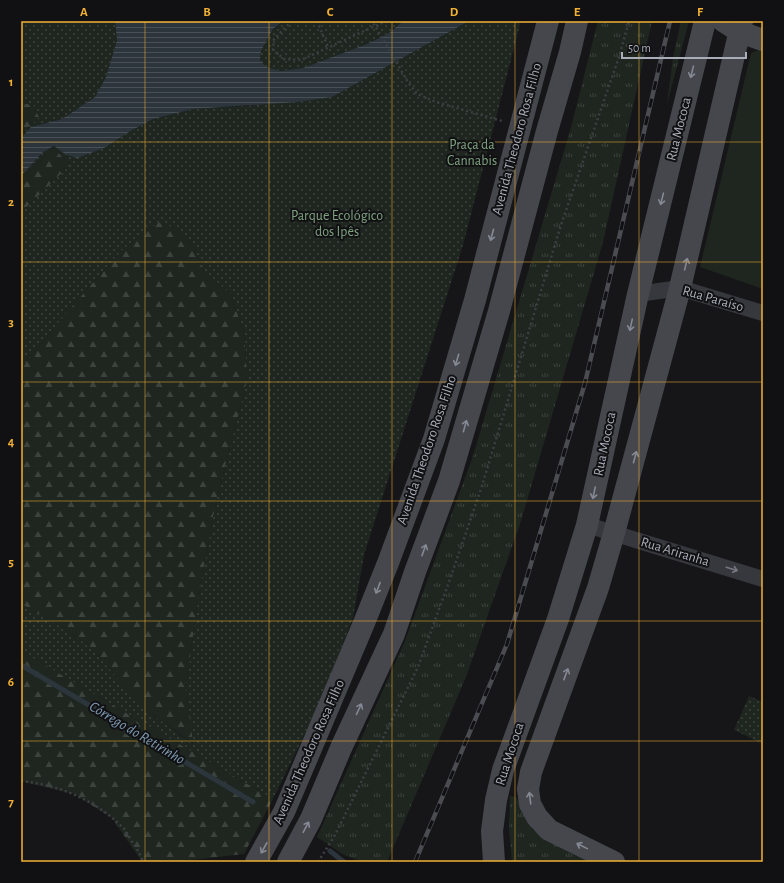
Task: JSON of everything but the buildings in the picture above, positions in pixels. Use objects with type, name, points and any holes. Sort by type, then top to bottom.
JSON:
[{"type":"main road","name":"Avenida Theodoro Rosa Filho","points":[[256,862],[284,812],[364,623],[434,439],[475,300],[548,21]]},
{"type":"main road","name":"Avenida Theodoro Rosa Filho","points":[[288,862],[311,819],[341,748],[394,634],[415,572],[449,481],[499,311],[547,131],[570,52],[577,21]]},
{"type":"main road","name":"Rua Mococa","points":[[494,862],[492,831],[496,800],[503,770],[558,619],[587,525],[638,294],[705,21]]},
{"type":"main road","points":[[735,25],[763,40]]},
{"type":"main road","name":"Rua Mococa","points":[[614,862],[549,830],[537,818],[530,804],[528,788],[531,772],[598,588],[614,533],[680,288],[735,25]]},
{"type":"main road","points":[[542,44],[570,52]]},
{"type":"main road","points":[[520,126],[547,131]]},
{"type":"main road","points":[[388,563],[415,572]]},
{"type":"main road","points":[[364,623],[394,634]]},
{"type":"street","name":"Rua Paraíso","points":[[638,294],[680,288],[763,313]]},
{"type":"street","name":"Rua Ariranha","points":[[587,525],[763,579]]},
{"type":"path","points":[[292,21],[274,39],[274,50],[284,59],[301,60],[387,21]]},
{"type":"path","points":[[317,21],[328,47]]},
{"type":"path","points":[[372,21],[408,82],[418,94],[436,102],[520,126]]},
{"type":"path","points":[[318,862],[335,835],[418,667],[450,579],[480,489],[560,228],[619,57],[629,21]]},
{"type":"path","points":[[21,781],[50,786],[74,794],[92,803],[126,831],[143,862]]},
{"type":"green space","points":[[21,21],[115,21],[117,40],[106,77],[95,97],[62,119],[31,127],[21,138],[21,135],[39,117],[34,106],[21,102]]},
{"type":"green space","points":[[283,21],[403,21],[389,33],[367,44],[303,68],[281,71],[265,67],[260,60],[261,51],[273,29]]},
{"type":"green space","name":"Parque Ecológico dos Ipês","points":[[469,21],[521,21],[463,245],[364,555],[353,618],[321,701],[273,799],[21,651],[21,604],[47,618],[89,646],[145,709],[193,744],[186,686],[198,601],[216,502],[247,381],[245,336],[231,294],[203,270],[193,245],[179,230],[159,222],[122,250],[73,305],[21,368],[21,213],[70,165],[54,148],[21,179],[21,176],[43,152],[55,146],[65,154],[129,132],[153,119],[193,109],[245,106],[332,97]]},
{"type":"green space","points":[[598,21],[652,21],[603,242],[521,521],[466,677],[387,862],[364,862],[344,855],[317,837],[405,641],[473,456],[570,131]]},
{"type":"green space","points":[[681,21],[689,21],[667,104],[673,58]]},
{"type":"green space","points":[[763,49],[763,289],[700,267],[751,53]]},
{"type":"green space","points":[[21,102],[34,106],[39,117],[21,135]]},
{"type":"green space","points":[[54,148],[70,165],[21,213],[21,179]]},
{"type":"green space","points":[[159,222],[179,230],[193,245],[203,270],[231,294],[245,336],[247,381],[216,502],[198,601],[186,686],[194,744],[145,709],[89,646],[47,618],[21,604],[21,368],[73,305],[122,250]]},
{"type":"green space","points":[[21,651],[273,799],[244,854],[173,862],[142,862],[112,818],[74,794],[21,782]]},
{"type":"green space","points":[[749,696],[763,702],[763,744],[734,730]]},
{"type":"green space","points":[[510,796],[516,797],[533,830],[596,862],[512,862],[509,829]]},
{"type":"shaded area","points":[[115,21],[283,21],[273,29],[261,51],[260,60],[266,67],[281,71],[303,68],[367,44],[389,33],[403,21],[469,21],[332,97],[297,102],[193,109],[153,119],[104,148],[77,158],[65,154],[54,146],[43,152],[21,176],[21,138],[31,127],[62,119],[95,97],[106,77],[117,40]]},
{"type":"waterway","name":"Córrego do Retirinho","points":[[21,665],[253,802]]},
{"type":"waterway","points":[[330,851],[344,862]]},
{"type":"railway","points":[[415,862],[507,644],[585,383],[670,21]]},
{"type":"park label","name":"Praça da Cannabis","points":[[472,154]]}]
